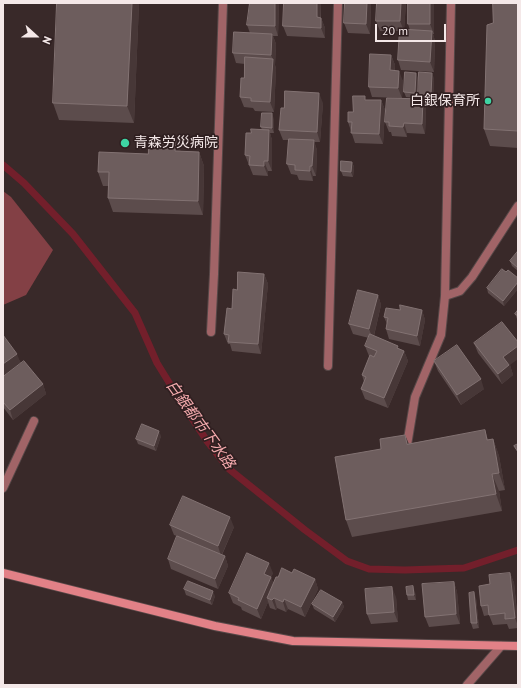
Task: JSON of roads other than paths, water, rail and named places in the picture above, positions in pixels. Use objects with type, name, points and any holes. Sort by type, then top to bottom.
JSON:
[{"type":"street","points":[[210,332],[214,274],[223,3]]},
{"type":"street","points":[[328,366],[338,3]]},
{"type":"street","points":[[407,445],[415,397],[441,335],[445,296],[451,3]]},
{"type":"street","points":[[445,296],[460,291],[472,277],[518,206]]},
{"type":"street","points":[[3,488],[34,421]]},
{"type":"street","points":[[3,573],[214,626],[293,641],[518,646]]},
{"type":"street","points":[[467,685],[501,646]]},
{"type":"waterway","name":"白銀都市下水路","points":[[3,165],[24,183],[73,234],[135,313],[157,363],[207,441],[229,469],[305,530],[347,561],[369,569],[405,570],[464,568],[518,550]]},
{"type":"place","name":"白銀保育所","points":[[488,101]]},
{"type":"place","name":"青森労災病院","points":[[125,143]]}]
